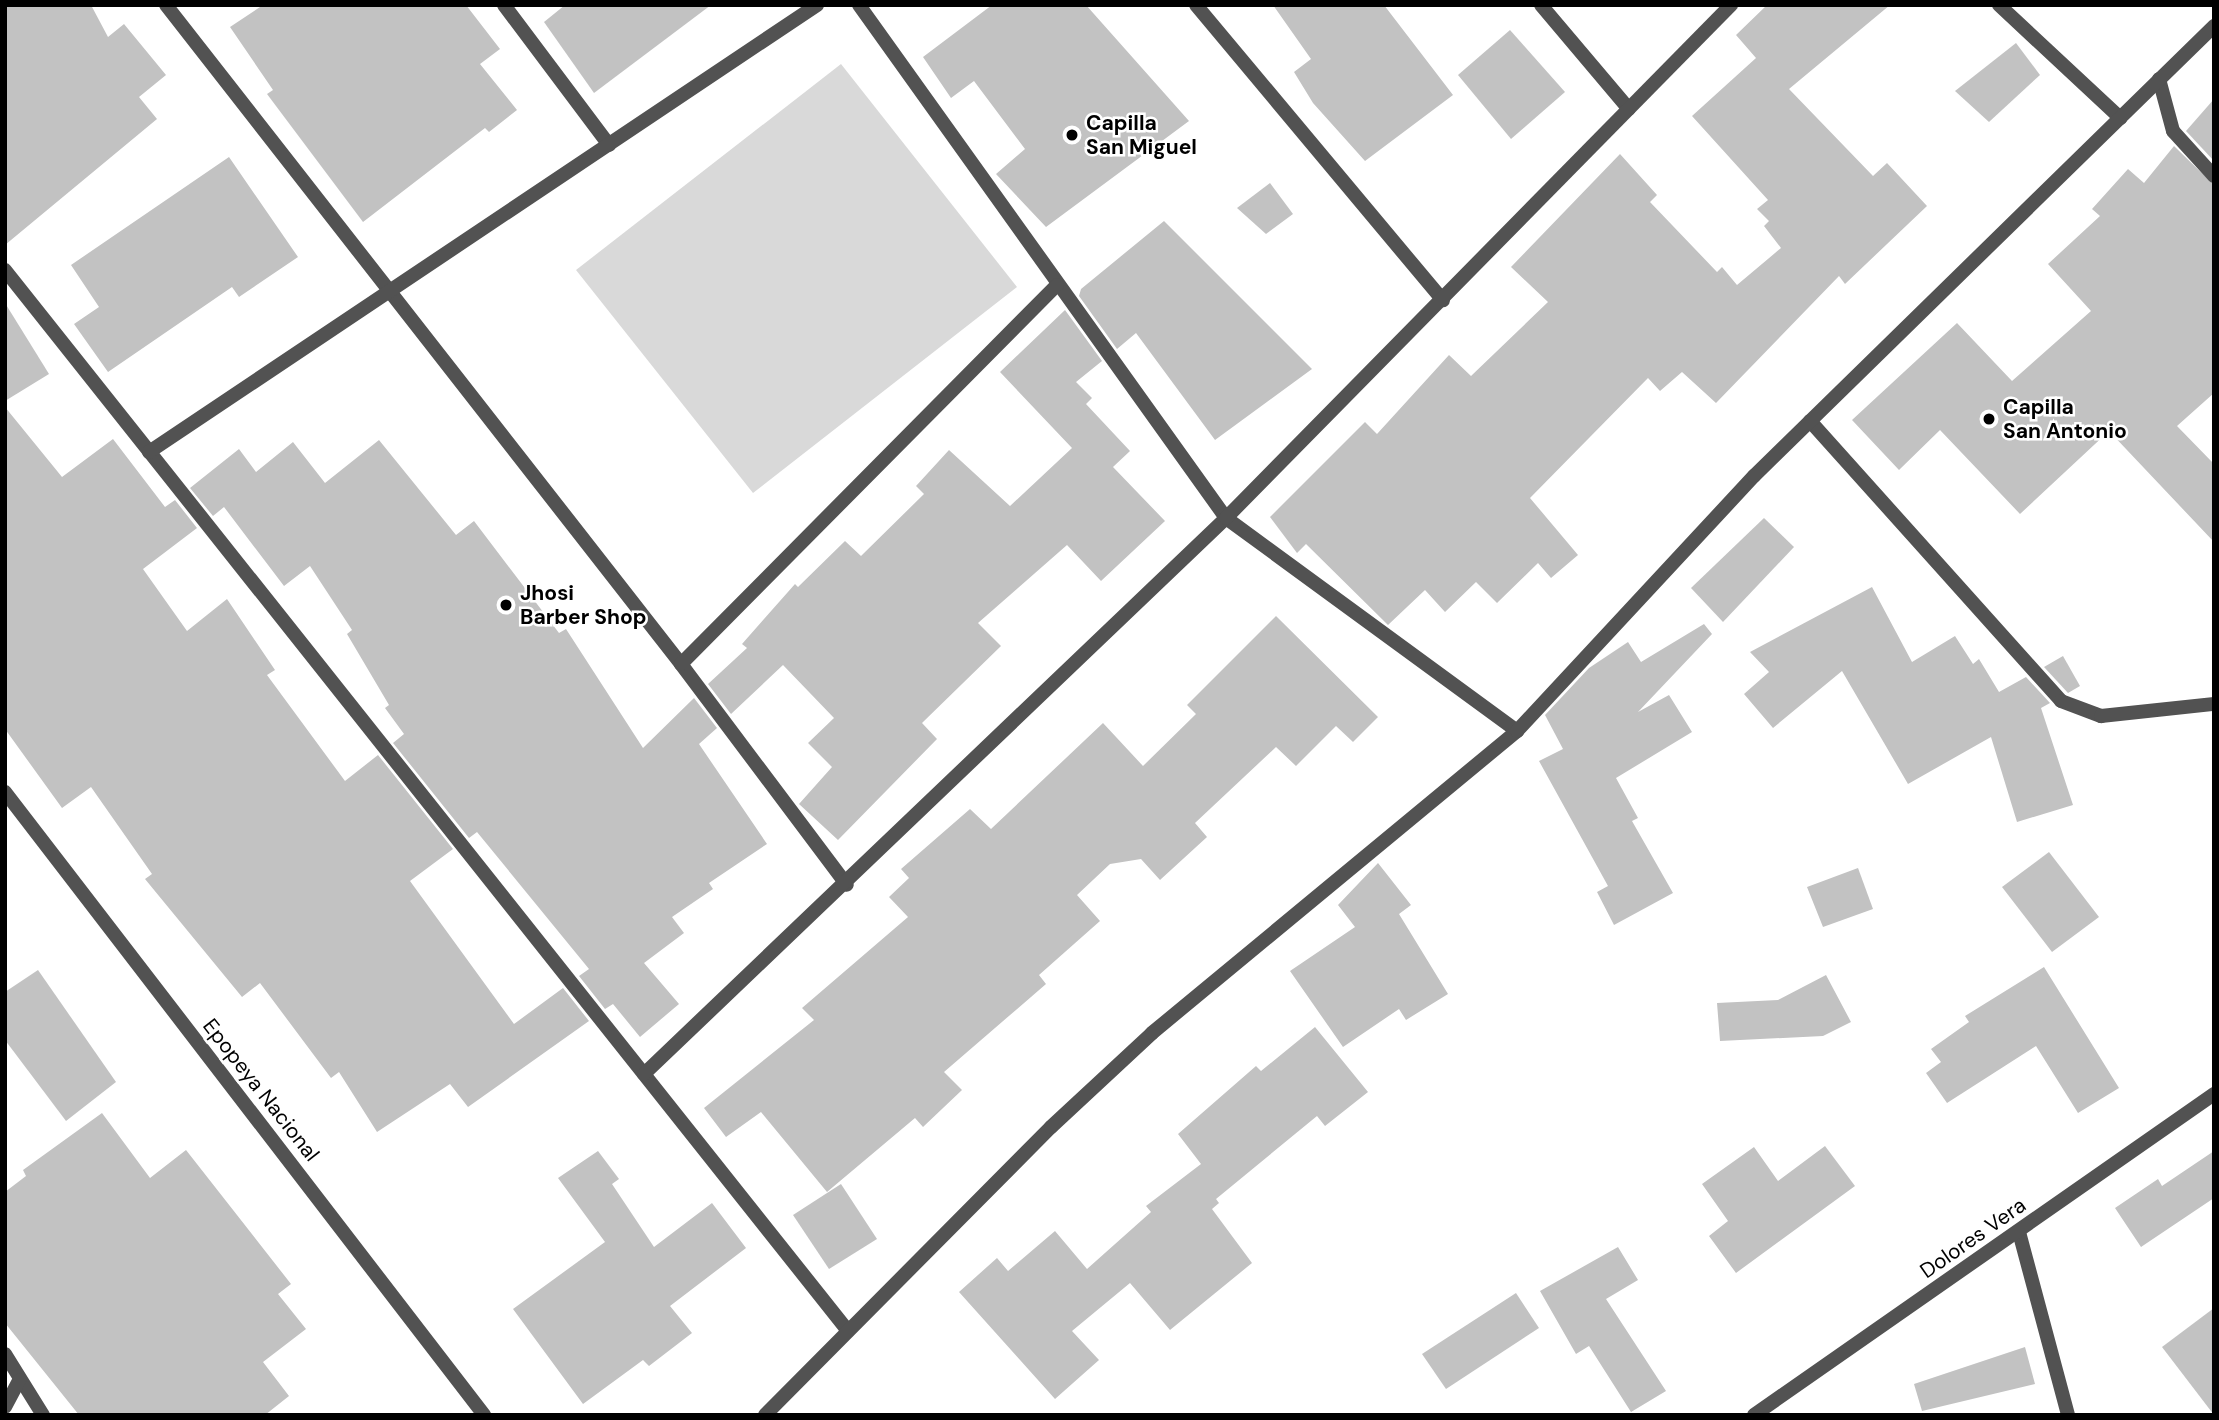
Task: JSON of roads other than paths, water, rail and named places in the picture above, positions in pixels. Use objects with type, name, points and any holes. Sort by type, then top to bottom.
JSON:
[{"type":"street","points":[[166,5],[681,664],[847,885]]},
{"type":"street","points":[[504,5],[609,145]]},
{"type":"street","points":[[149,452],[390,295],[817,5]]},
{"type":"street","points":[[859,5],[1226,518],[1517,731]]},
{"type":"street","points":[[1196,5],[1443,300]]},
{"type":"street","points":[[1541,5],[1629,109]]},
{"type":"street","points":[[645,1074],[847,885],[1226,518],[1731,5]]},
{"type":"street","points":[[1999,5],[2120,118]]},
{"type":"street","points":[[765,1415],[1051,1127],[1181,1007],[1517,731],[1810,421],[2214,26]]},
{"type":"street","points":[[2159,79],[2173,131],[2214,176]]},
{"type":"street","points":[[5,270],[848,1331]]},
{"type":"street","points":[[681,664],[1057,285]]},
{"type":"street","points":[[1810,421],[2062,701],[2101,716],[2214,704]]},
{"type":"street","name":"Epopeya Nacional","points":[[5,792],[484,1415]]},
{"type":"street","name":"Dolores Vera","points":[[1754,1415],[2214,1094]]},
{"type":"street","points":[[2019,1231],[2068,1415]]},
{"type":"street","points":[[5,1354],[19,1381],[43,1415]]},
{"type":"street","points":[[5,1407],[19,1381]]},
{"type":"place","name":"Capilla San Miguel","points":[[1072,135]]},
{"type":"place","name":"Capilla San Antonio","points":[[1989,419]]},
{"type":"place","name":"Jhosi Barber Shop","points":[[506,605]]}]
